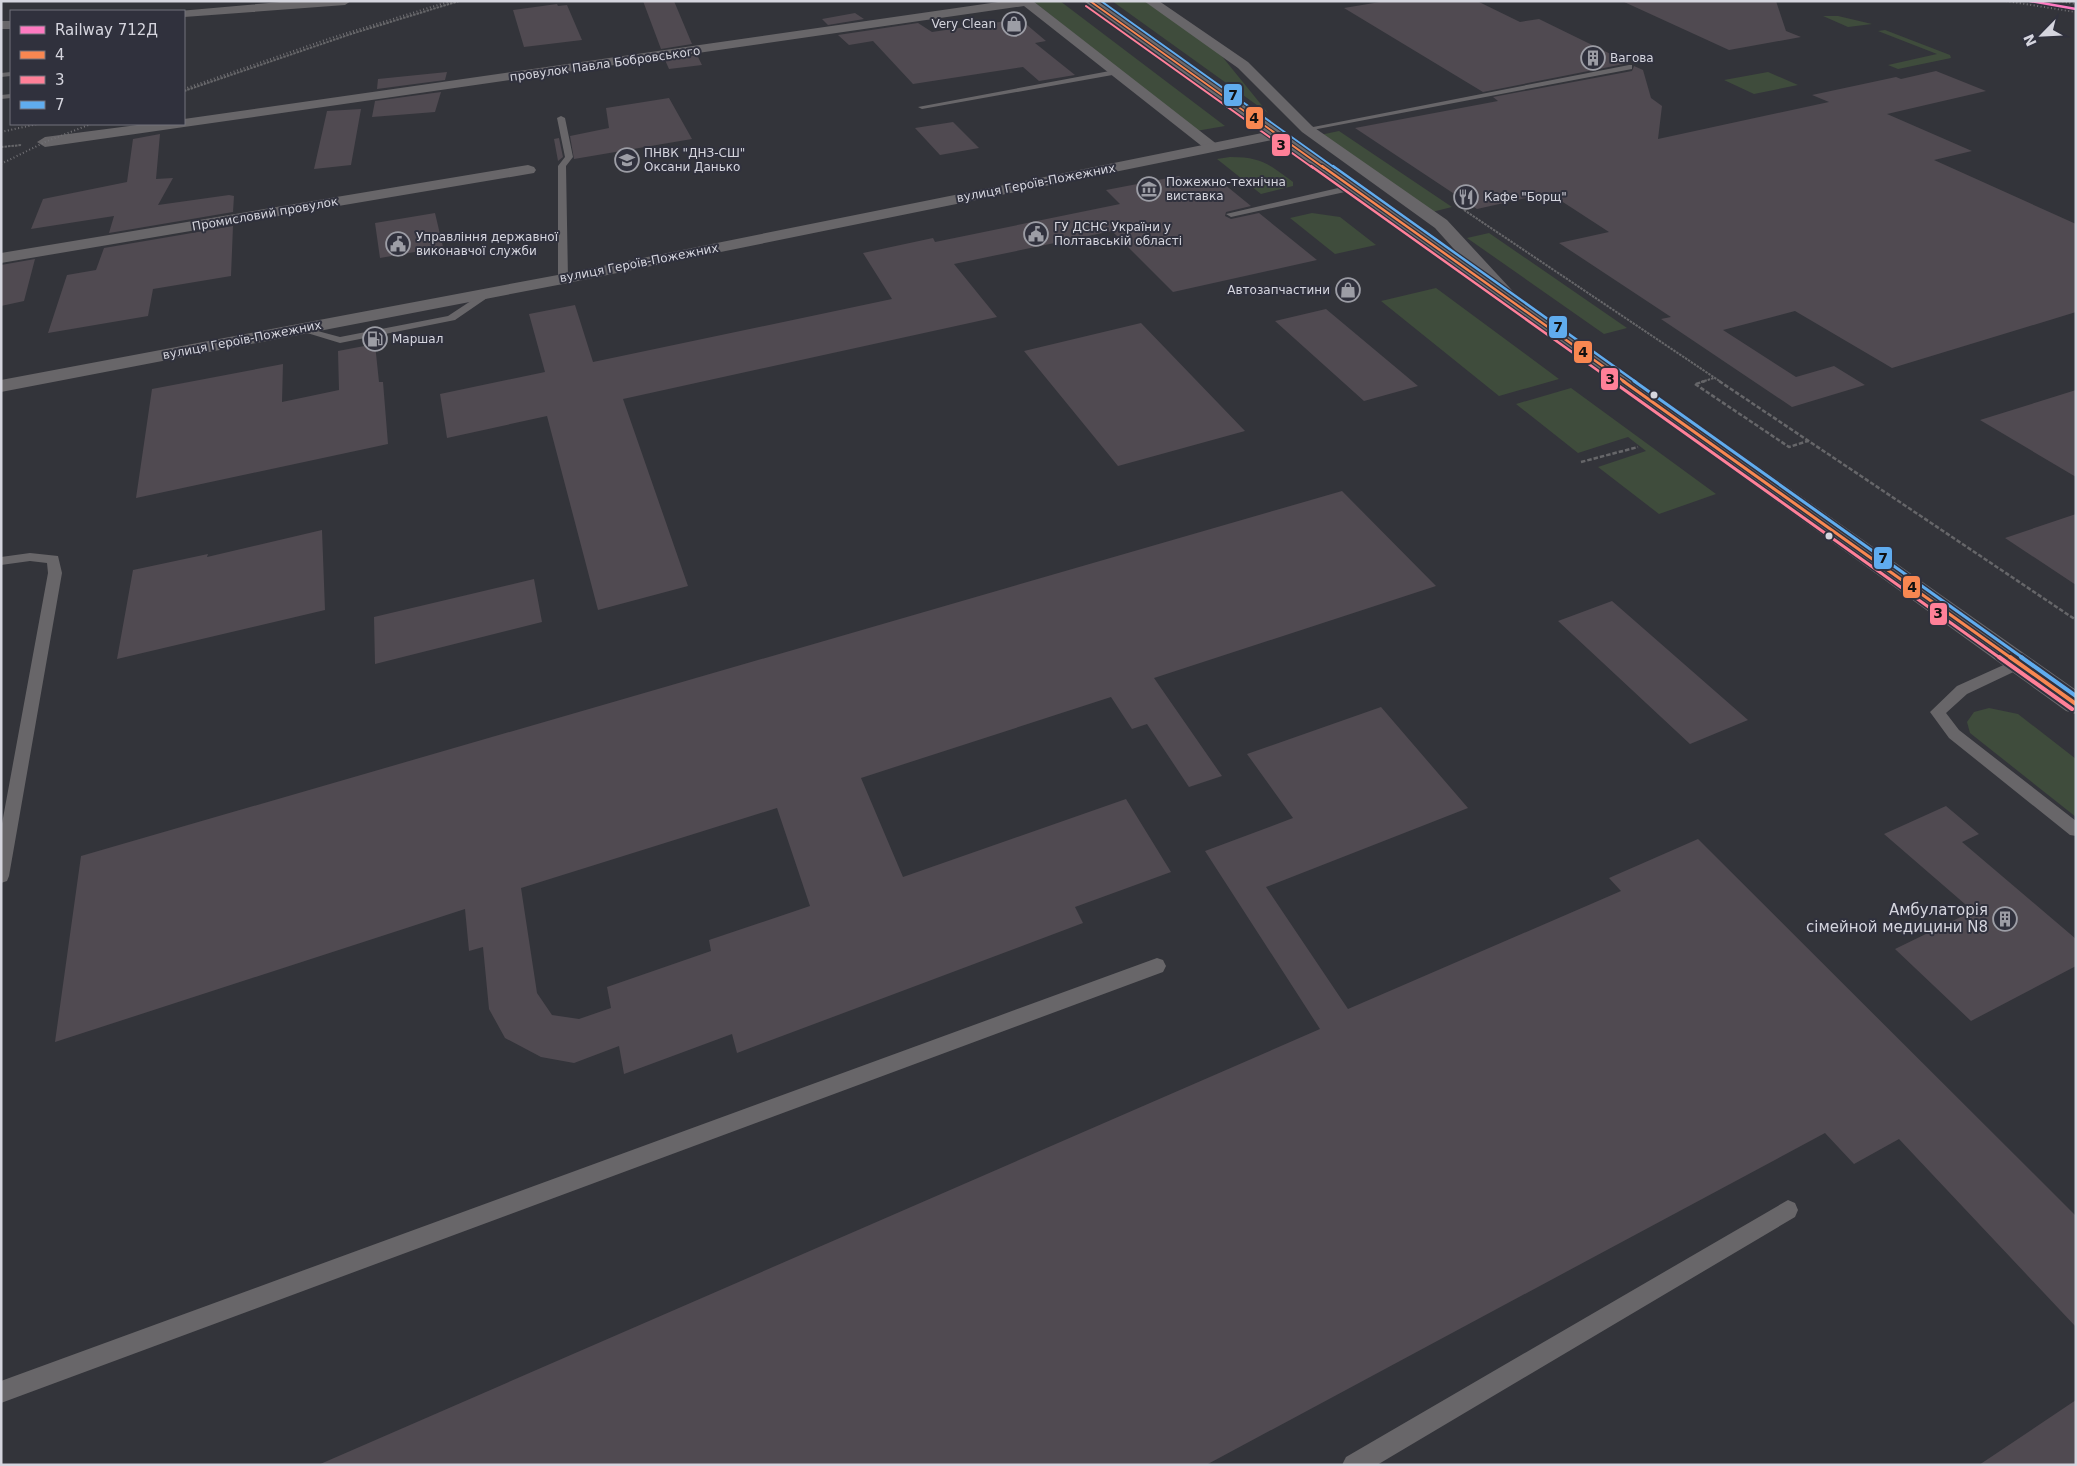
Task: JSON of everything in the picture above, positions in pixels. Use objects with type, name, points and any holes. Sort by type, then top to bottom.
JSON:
[{"type":"main road","points":[[1090,1],[2076,704]]},
{"type":"street","points":[[185,12],[345,1]]},
{"type":"street","points":[[1150,1],[1243,65],[1306,129],[1441,224],[1514,304]]},
{"type":"street","points":[[1025,2],[1213,148]]},
{"type":"street","name":"провулок Павла Бобровського","points":[[185,122],[589,66],[1025,2]]},
{"type":"street","points":[[45,142],[168,125]]},
{"type":"street","name":"вулиця Героїв-Пожежних","points":[[1,386],[563,279],[1306,129]]},
{"type":"street","name":"Промисловий провулок","points":[[1,258],[528,170]]},
{"type":"lane","points":[[1306,129],[1629,67]]},
{"type":"lane","points":[[922,107],[1115,72]]},
{"type":"lane","points":[[561,118],[569,157],[562,166],[563,279]]},
{"type":"lane","points":[[1231,214],[1351,188]]},
{"type":"lane","points":[[1,561],[30,557],[53,560],[55,574],[1,876]]},
{"type":"lane","points":[[2019,663],[1962,690],[1937,712],[1954,734],[2076,830]]},
{"type":"lane","points":[[1,1392],[1157,966]]},
{"type":"lane","points":[[1354,1465],[1788,1210]]},
{"type":"path","points":[[185,91],[351,34],[459,1]]},
{"type":"path","points":[[1459,206],[2076,620]]},
{"type":"path","points":[[1715,378],[1696,384],[1789,447],[1808,441]]},
{"type":"path","points":[[1581,462],[1638,447]]},
{"type":"green space","points":[[1033,1],[1060,1],[1225,126],[1196,131]]},
{"type":"green space","points":[[1112,1],[1145,1],[1216,49],[1268,113]]},
{"type":"green space","points":[[1823,16],[1838,16],[1872,24],[1848,27]]},
{"type":"green space","points":[[1885,30],[1950,55],[1951,58],[1898,69],[1888,65],[1937,54],[1878,31]]},
{"type":"green space","points":[[1768,72],[1798,85],[1754,94],[1724,80]]},
{"type":"green space","points":[[1339,131],[1452,207],[1432,212],[1320,135]]},
{"type":"green space","points":[[1230,157],[1250,158],[1264,163],[1293,182],[1293,186],[1261,194],[1217,159]]},
{"type":"green space","points":[[1312,213],[1340,217],[1376,245],[1335,254],[1290,218]]},
{"type":"green space","points":[[1489,233],[1627,328],[1604,334],[1467,238]]},
{"type":"green space","points":[[1436,288],[1559,379],[1499,396],[1381,301]]},
{"type":"green space","points":[[1571,388],[1716,494],[1659,514],[1598,467],[1646,451],[1628,437],[1578,453],[1516,404]]},
{"type":"green space","points":[[1989,708],[2018,714],[2076,759],[2076,817],[1970,733],[1967,722],[1974,712]]},
{"type":"building","points":[[643,1],[674,1],[692,44],[661,49]]},
{"type":"building","points":[[1386,1],[1477,1],[1520,22],[1539,19],[1629,63],[1483,92],[1344,8]]},
{"type":"building","points":[[1622,1],[1776,1],[1786,31],[1801,37],[1729,50]]},
{"type":"building","points":[[557,4],[558,6],[567,5],[582,40],[524,47],[513,10]]},
{"type":"building","points":[[855,13],[864,19],[828,25],[822,19]]},
{"type":"building","points":[[1020,19],[1046,41],[1035,43],[1075,75],[1039,81],[1023,67],[913,84],[873,41],[849,45],[838,35],[918,23],[932,32]]},
{"type":"building","points":[[697,55],[702,65],[669,69],[665,60]]},
{"type":"building","points":[[1634,66],[1643,70],[1651,98],[1662,106],[1658,139],[1829,102],[1812,95],[1896,77],[1901,79],[1936,71],[1986,91],[1887,114],[1972,151],[1934,160],[2076,224],[2076,312],[1892,368],[1795,311],[1723,330],[1796,377],[1834,366],[1865,385],[1792,407],[1661,319],[1671,317],[1559,243],[1609,232],[1549,193],[1477,209],[1355,128],[1498,101],[1493,97],[1632,71]]},
{"type":"building","points":[[447,72],[445,80],[377,89],[378,79]]},
{"type":"building","points":[[441,92],[435,112],[372,117],[375,101]]},
{"type":"building","points":[[669,98],[692,139],[574,159],[570,136],[609,128],[606,108]]},
{"type":"building","points":[[361,109],[351,165],[314,169],[327,111]]},
{"type":"building","points":[[953,122],[979,148],[940,155],[915,128]]},
{"type":"building","points":[[160,134],[156,179],[173,178],[158,205],[229,195],[234,196],[233,212],[109,233],[114,216],[31,229],[43,199],[127,182],[133,139]]},
{"type":"building","points":[[559,138],[563,157],[558,161],[554,139]]},
{"type":"building","points":[[1179,176],[1189,185],[1212,180],[1219,185],[1224,184],[1251,206],[1226,212],[1225,216],[1231,219],[1259,213],[1317,260],[1173,292],[1112,231],[954,264],[997,317],[623,399],[688,586],[598,610],[547,416],[447,438],[440,394],[545,372],[529,314],[575,305],[593,362],[892,299],[863,253],[933,238],[935,242],[1120,204],[1106,190]]},
{"type":"building","points":[[435,213],[443,247],[380,258],[375,223]]},
{"type":"building","points":[[233,226],[231,276],[153,289],[148,316],[48,333],[67,275],[96,270],[104,248]]},
{"type":"building","points":[[35,259],[24,301],[1,306],[1,265]]},
{"type":"building","points":[[1326,309],[1418,386],[1364,401],[1275,321]]},
{"type":"building","points":[[1141,323],[1245,431],[1118,466],[1024,351]]},
{"type":"building","points":[[375,344],[379,382],[383,382],[388,444],[136,498],[152,389],[283,364],[282,402],[339,390],[338,351]]},
{"type":"building","points":[[2076,390],[2076,477],[1980,420]]},
{"type":"building","points":[[1342,491],[1436,586],[1154,678],[1222,776],[1189,787],[1147,724],[1132,729],[1111,697],[861,778],[903,877],[1126,799],[1171,872],[1075,907],[1083,923],[737,1053],[732,1034],[624,1074],[619,1046],[574,1063],[541,1057],[505,1038],[489,1009],[483,947],[469,951],[465,909],[55,1042],[81,856]],"holes":[[[777,808],[810,906],[709,940],[711,951],[607,987],[611,1008],[579,1019],[552,1015],[537,993],[521,888]]]},
{"type":"building","points":[[2076,514],[2076,585],[2005,538]]},
{"type":"building","points":[[322,530],[325,610],[117,659],[133,570],[208,554],[207,557]]},
{"type":"building","points":[[534,579],[542,622],[375,664],[374,617]]},
{"type":"building","points":[[1612,601],[1748,720],[1690,744],[1558,621]]},
{"type":"building","points":[[1381,707],[1468,808],[1266,887],[1348,1009],[1621,891],[1609,878],[1698,839],[2076,1216],[2076,1327],[1899,1139],[1854,1164],[1825,1133],[1206,1465],[318,1465],[1320,1029],[1205,851],[1293,818],[1247,754]]},
{"type":"building","name":"Амбулаторія сімейной медицини N8","points":[[1946,806],[1979,834],[1962,842],[2076,939],[2076,966],[1971,1021],[1895,949],[1973,911],[1884,834]]},
{"type":"building","points":[[2076,1400],[2076,1465],[1979,1465]]},
{"type":"railway","points":[[185,89],[331,38],[451,1]]},
{"type":"railway","points":[[2006,1],[2076,12]]},
{"type":"railway","points":[[2059,1],[2076,4]]},
{"type":"railway","points":[[1,132],[33,125]]},
{"type":"railway","points":[[1,164],[45,142],[88,125]]},
{"type":"rail line","name":"712Д","points":[[2030,1],[2076,9]]},
{"type":"transit line","name":"4","points":[[1090,1],[2076,704]]},
{"type":"transit line","name":"7","points":[[1101,1],[2076,696]]},
{"type":"transit line","name":"3","points":[[1086,6],[2072,709]]},
{"type":"place","name":"Very Clean","points":[[1014,24]]},
{"type":"place","name":"Вагова","points":[[1593,58]]},
{"type":"place","name":"ПНВК \"ДНЗ-СШ\" Оксани Данько","points":[[627,160]]},
{"type":"place","name":"Пожежно-технічна виставка","points":[[1149,189]]},
{"type":"place","name":"Кафе \"Борщ\"","points":[[1466,197]]},
{"type":"place","name":"ГУ ДСНС України у Полтавській області","points":[[1036,234]]},
{"type":"place","name":"Управління державної виконавчої служби","points":[[398,244]]},
{"type":"place","name":"Автозапчастини","points":[[1348,290]]},
{"type":"place","name":"Маршал","points":[[375,339]]},
{"type":"place","name":"Амбулаторія сімейной медицини N8","points":[[2005,919]]}]
